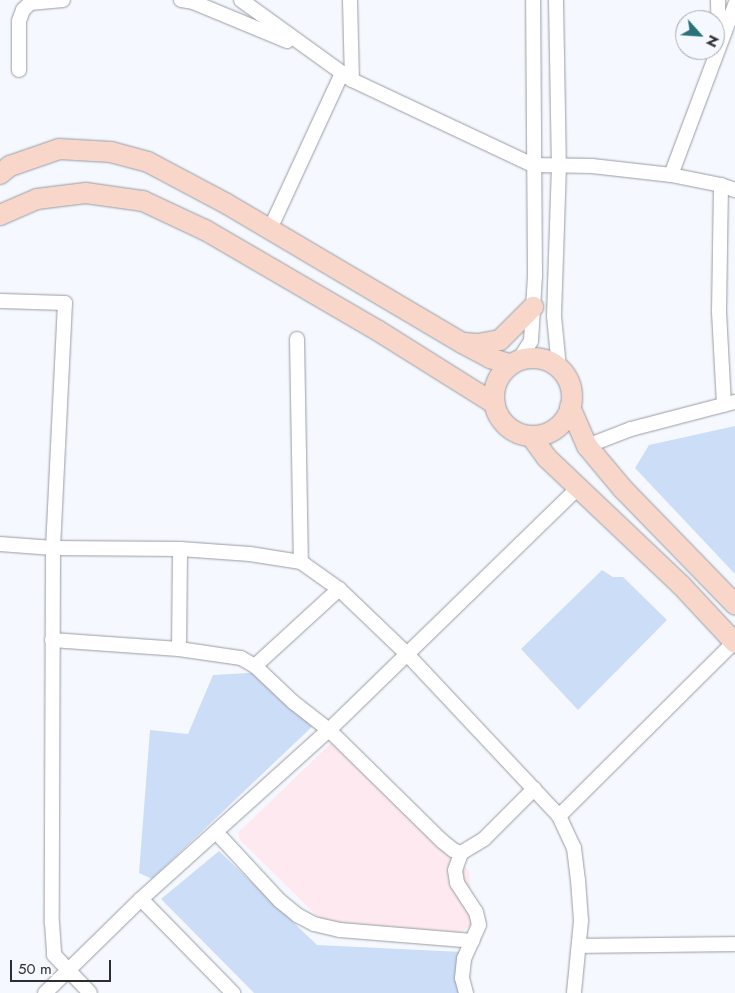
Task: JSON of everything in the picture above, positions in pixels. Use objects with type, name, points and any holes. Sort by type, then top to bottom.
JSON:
[{"type":"street","points":[[19,70],[19,21],[22,10],[30,3],[63,0]]},
{"type":"street","points":[[181,0],[193,2],[308,50]]},
{"type":"street","points":[[242,0],[308,50],[347,76],[533,165],[592,166],[671,175],[721,185],[735,190]]},
{"type":"street","points":[[270,229],[347,76],[350,0]]},
{"type":"street","points":[[0,174],[10,166],[59,149],[111,152],[155,166],[270,229],[490,358],[514,363],[526,358],[544,359],[559,368],[569,382],[571,390],[570,407],[567,415],[556,428],[540,435],[531,436],[523,434],[507,426],[497,412],[495,404],[496,386],[514,363],[531,342],[535,226],[533,0]]},
{"type":"street","points":[[556,0],[560,165],[554,316],[559,368]]},
{"type":"street","points":[[725,31],[735,5]]},
{"type":"street","points":[[671,175],[714,60]]},
{"type":"street","points":[[587,446],[631,429],[730,403],[719,312],[721,185]]},
{"type":"street","points":[[0,215],[37,199],[86,193],[143,201],[205,230],[456,377],[495,404]]},
{"type":"street","points":[[0,301],[65,303],[53,548],[52,923],[54,955],[90,993]]},
{"type":"street","points":[[462,343],[478,344],[500,340],[532,307]]},
{"type":"street","points":[[297,339],[301,562]]},
{"type":"street","points":[[570,407],[587,446],[623,489],[735,604]]},
{"type":"street","points":[[531,436],[547,458],[681,585],[734,642],[559,816]]},
{"type":"street","points":[[45,993],[141,899],[329,730],[406,653],[578,488]]},
{"type":"street","points":[[0,544],[53,548],[180,549],[250,554],[301,562],[340,589],[406,653],[559,816],[574,848],[581,921],[574,993]]},
{"type":"street","points":[[179,648],[180,549]]},
{"type":"street","points":[[255,666],[340,589]]},
{"type":"street","points":[[52,640],[179,648],[241,658],[255,666],[292,702],[329,730],[442,841],[453,850],[461,853]]},
{"type":"street","points":[[466,993],[462,978],[464,959],[479,925],[476,912],[457,883],[455,870],[461,853],[484,839],[534,788]]},
{"type":"street","points":[[216,832],[280,902],[297,915],[314,924],[340,930],[473,940]]},
{"type":"street","points":[[141,899],[233,993]]},
{"type":"street","points":[[580,946],[735,944]]},
{"type":"shaded area","points":[[735,426],[735,574],[635,468],[649,445]]},
{"type":"shaded area","points":[[602,570],[613,577],[623,577],[667,620],[578,710],[521,649]]},
{"type":"shaded area","points":[[263,672],[317,722],[152,879],[139,873],[150,730],[188,734],[213,675]]},
{"type":"shaded area","points":[[332,742],[341,745],[469,871],[473,924],[458,935],[326,925],[240,840],[238,833]]},
{"type":"shaded area","points":[[219,851],[317,945],[463,952],[464,993],[254,993],[161,899]]}]
